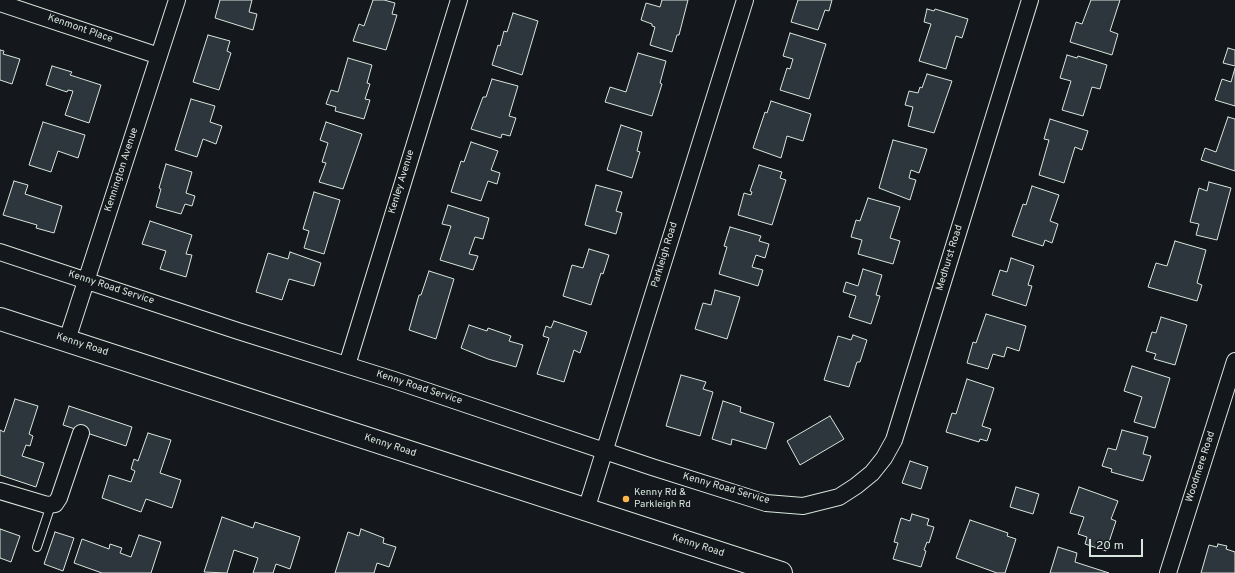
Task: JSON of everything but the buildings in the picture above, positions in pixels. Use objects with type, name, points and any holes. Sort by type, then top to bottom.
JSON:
[{"type":"main road","name":"Kenny Road","points":[[0,318],[780,573]]},
{"type":"street","name":"Kennington Avenue","points":[[67,340],[177,0]]},
{"type":"street","name":"Kenley Avenue","points":[[346,365],[459,0]]},
{"type":"street","name":"Parkleigh Road","points":[[586,510],[744,0]]},
{"type":"street","name":"Medhurst Road","points":[[839,497],[872,474],[884,458],[894,440],[1030,0]]},
{"type":"street","name":"Kenmont Place","points":[[0,3],[159,56]]},
{"type":"street","name":"Kenny Road Service","points":[[0,252],[766,503],[803,506],[839,497]]},
{"type":"street","name":"Woodmere Road","points":[[1168,573],[1235,361]]},
{"type":"street","points":[[0,491],[51,505],[55,504],[59,498],[81,433]]},
{"type":"lane","points":[[37,547],[51,505]]},
{"type":"place","name":"Kenny Rd & Parkleigh Rd","points":[[626,499]]}]
